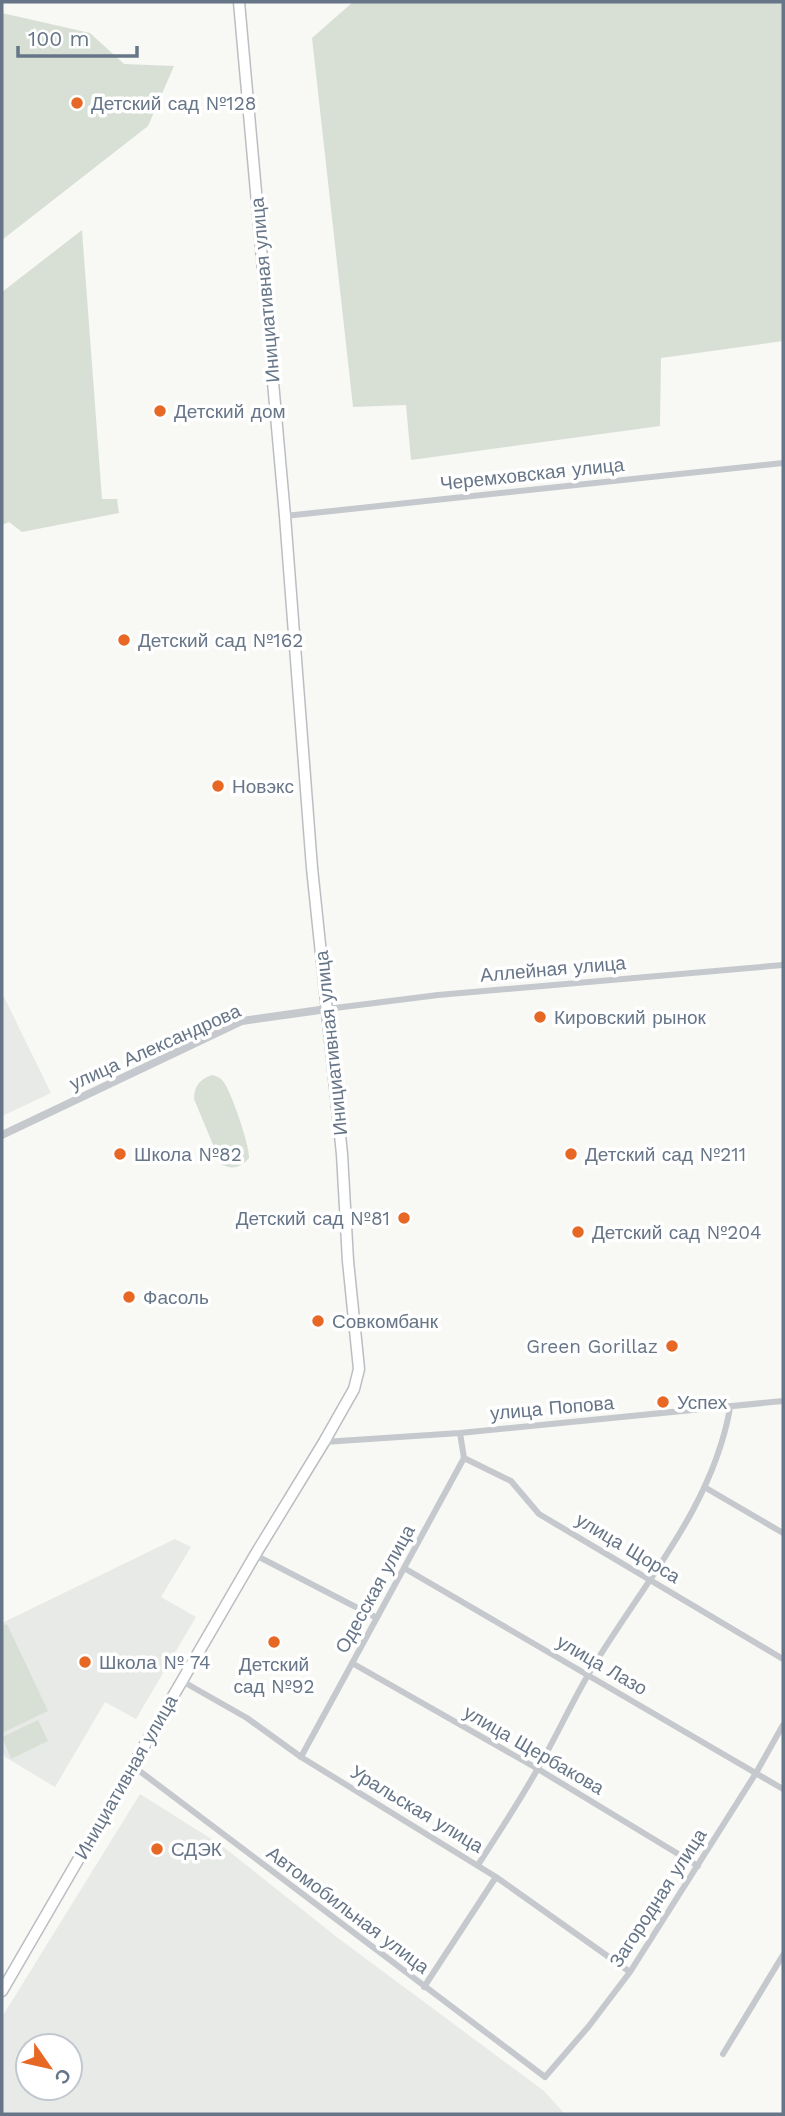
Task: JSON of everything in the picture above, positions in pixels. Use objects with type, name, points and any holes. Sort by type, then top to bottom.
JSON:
[{"type":"main road","name":"Инициативная улица","points":[[2,1991],[255,1555],[324,1442],[354,1389],[359,1369],[348,1261],[342,1154],[312,868],[285,516],[239,2]]},
{"type":"street","name":"Черемховская улица","points":[[285,516],[783,463]]},
{"type":"street","name":"Аллейная улица","points":[[327,1009],[466,993],[783,965]]},
{"type":"street","name":"улица Александрова","points":[[2,1135],[242,1021],[327,1009]]},
{"type":"street","name":"улица Попова","points":[[324,1442],[460,1433],[783,1401]]},
{"type":"street","points":[[478,1866],[538,1769],[588,1675],[651,1580],[706,1488],[726,1432],[730,1408]]},
{"type":"street","points":[[460,1433],[464,1458]]},
{"type":"street","name":"Одесская улица","points":[[301,1757],[464,1458]]},
{"type":"street","name":"улица Щорса","points":[[464,1458],[511,1481],[539,1514],[783,1659]]},
{"type":"street","points":[[706,1488],[783,1533]]},
{"type":"street","points":[[255,1555],[377,1618]]},
{"type":"street","name":"улица Лазо","points":[[404,1568],[783,1789]]},
{"type":"street","name":"улица Щербакова","points":[[352,1663],[538,1769],[698,1866]]},
{"type":"street","name":"Уральская улица","points":[[182,1681],[247,1718],[301,1757],[496,1877],[630,1972]]},
{"type":"street","name":"Загородная улица","points":[[545,2077],[630,1972],[756,1773],[783,1725]]},
{"type":"street","name":"Автомобильная улица","points":[[133,1766],[545,2077]]},
{"type":"street","points":[[424,1987],[496,1877]]},
{"type":"street","points":[[723,2054],[783,1955]]},
{"type":"shaded area","points":[[353,2],[783,2],[783,341],[661,358],[660,426],[411,460],[406,405],[353,407],[312,38]]},
{"type":"shaded area","points":[[2,13],[90,33],[124,64],[174,66],[148,126],[2,240]]},
{"type":"shaded area","points":[[82,230],[102,499],[117,499],[119,513],[22,532],[9,522],[2,525],[2,292]]},
{"type":"shaded area","points":[[2,993],[51,1093],[2,1116]]},
{"type":"shaded area","points":[[212,1075],[225,1084],[247,1143],[249,1158],[236,1167],[221,1164],[194,1099],[198,1084]]},
{"type":"shaded area","name":"Школа № 74","points":[[175,1539],[191,1547],[161,1597],[196,1617],[136,1719],[105,1702],[55,1787],[5,1757],[2,1750],[2,1623]]},
{"type":"shaded area","points":[[7,1624],[48,1711],[2,1733],[2,1626]]},
{"type":"shaded area","points":[[38,1720],[48,1741],[11,1759],[2,1737]]},
{"type":"shaded area","points":[[140,1794],[221,1845],[338,1938],[544,2091],[565,2114],[2,2114],[2,2017]]},
{"type":"place","name":"Детский сад №128","points":[[77,103]]},
{"type":"place","name":"Детский дом","points":[[160,411]]},
{"type":"place","name":"Детский сад №162","points":[[124,640]]},
{"type":"place","name":"Новэкс","points":[[218,786]]},
{"type":"place","name":"Кировский рынок","points":[[540,1017]]},
{"type":"place","name":"Школа №82","points":[[120,1154]]},
{"type":"place","name":"Детский сад №211","points":[[571,1154]]},
{"type":"place","name":"Детский сад №81","points":[[404,1218]]},
{"type":"place","name":"Детский сад №204","points":[[578,1232]]},
{"type":"place","name":"Фасоль","points":[[129,1297]]},
{"type":"place","name":"Совкомбанк","points":[[318,1321]]},
{"type":"place","name":"Green Gorillaz","points":[[672,1346]]},
{"type":"place","name":"Успех","points":[[663,1402]]},
{"type":"place","name":"Детский сад №92","points":[[274,1642]]},
{"type":"place","name":"Школа № 74","points":[[85,1662]]},
{"type":"place","name":"СДЭК","points":[[157,1849]]}]
